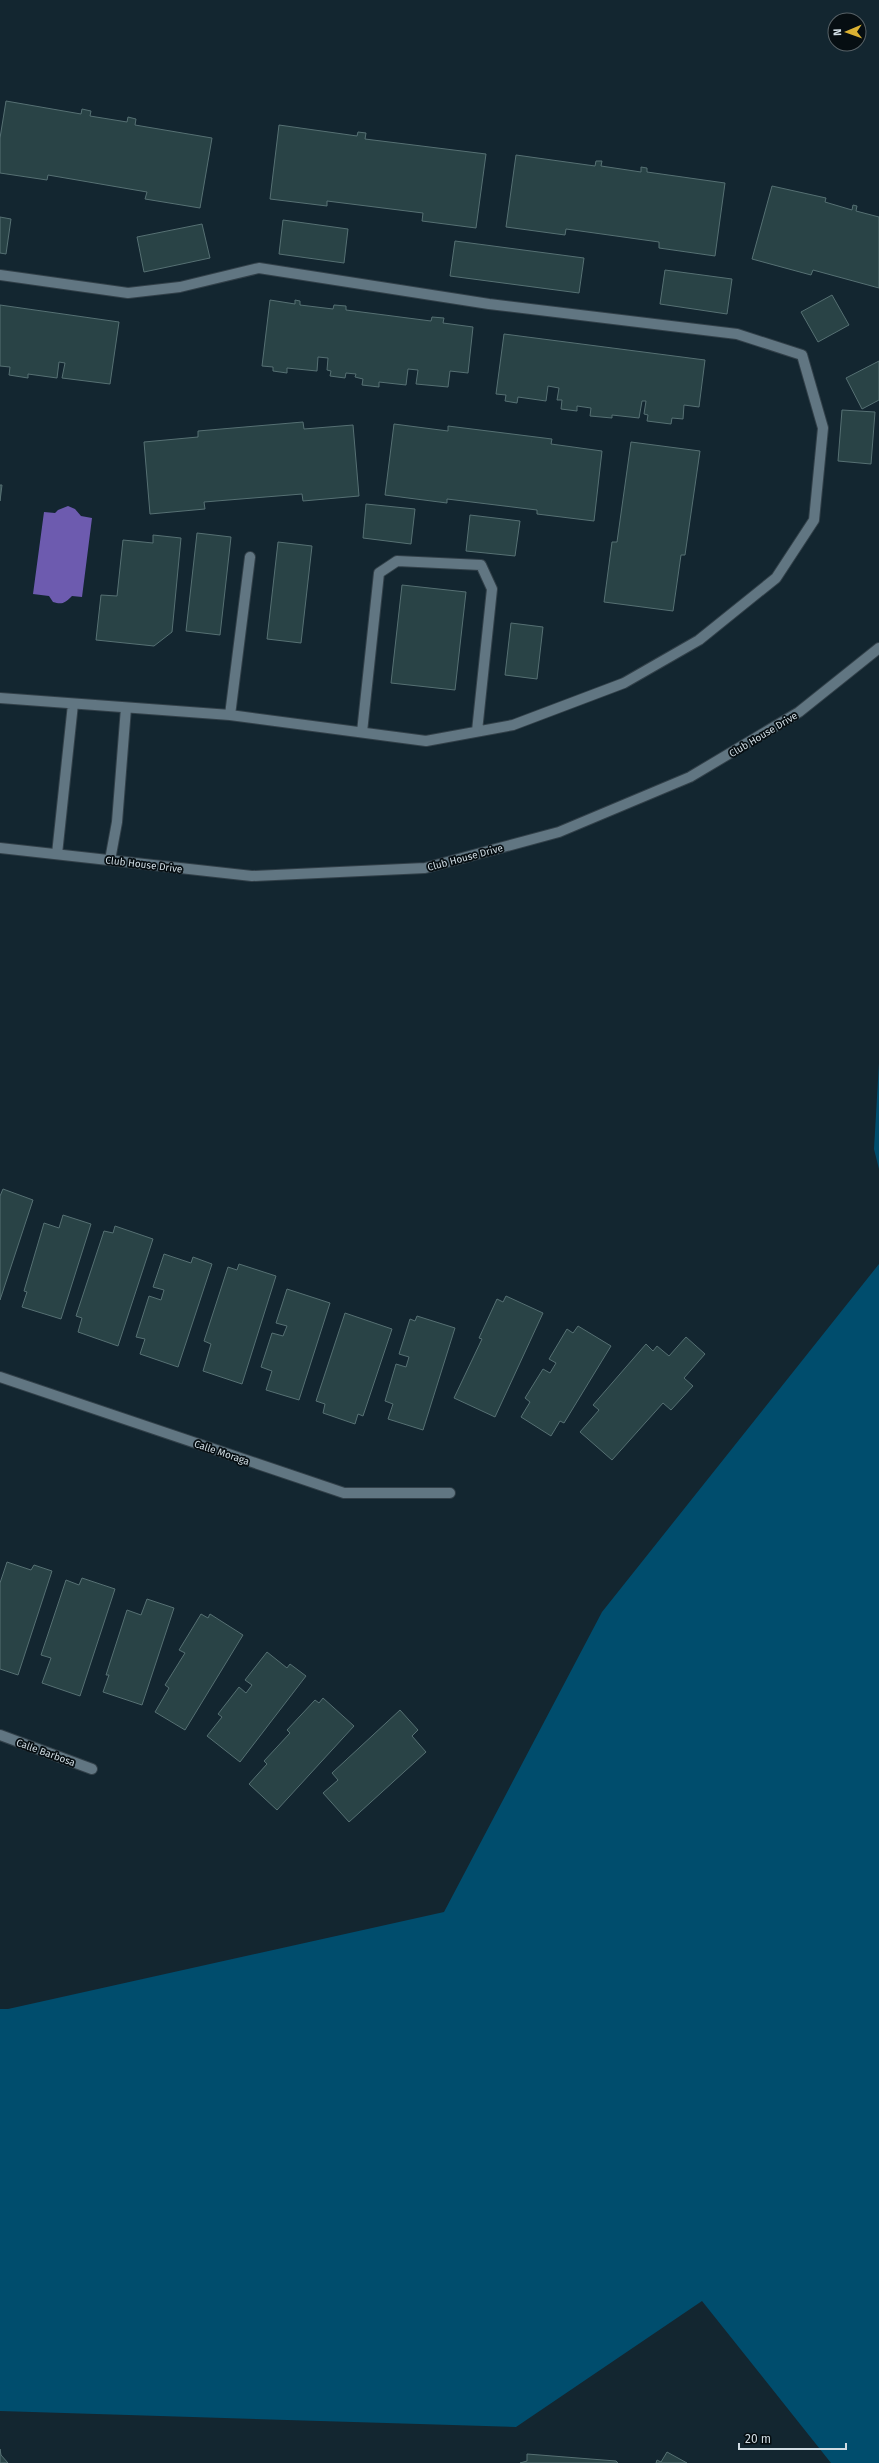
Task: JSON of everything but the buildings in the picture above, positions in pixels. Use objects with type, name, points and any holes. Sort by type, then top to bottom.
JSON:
[{"type":"street","points":[[0,275],[128,292],[180,287],[259,268],[489,304],[737,334],[802,355],[823,428],[814,520],[776,578],[699,640],[624,682],[513,725],[426,740],[230,715],[0,698]]},
{"type":"street","points":[[230,715],[250,557]]},
{"type":"street","points":[[362,732],[379,573],[397,561],[482,565],[492,589],[477,731]]},
{"type":"street","name":"Club House Drive","points":[[0,848],[252,876],[424,868],[559,832],[690,778],[799,712],[879,648]]},
{"type":"street","points":[[57,854],[73,704]]},
{"type":"street","points":[[110,860],[117,822],[126,708]]},
{"type":"street","name":"Calle Moraga","points":[[0,1377],[344,1493],[450,1493]]},
{"type":"street","name":"Calle Barbosa","points":[[0,1736],[92,1769]]},
{"type":"shaded area","points":[[68,506],[75,509],[81,516],[92,518],[82,597],[72,596],[65,602],[59,603],[53,602],[49,596],[33,594],[44,512],[55,513],[58,510]]},
{"type":"shaded area","points":[[879,1063],[879,1169],[874,1149]]},
{"type":"shaded area","points":[[879,1264],[879,2463],[831,2463],[702,2301],[516,2427],[0,2411],[0,2009],[8,2009],[444,1912],[602,1612]]}]
